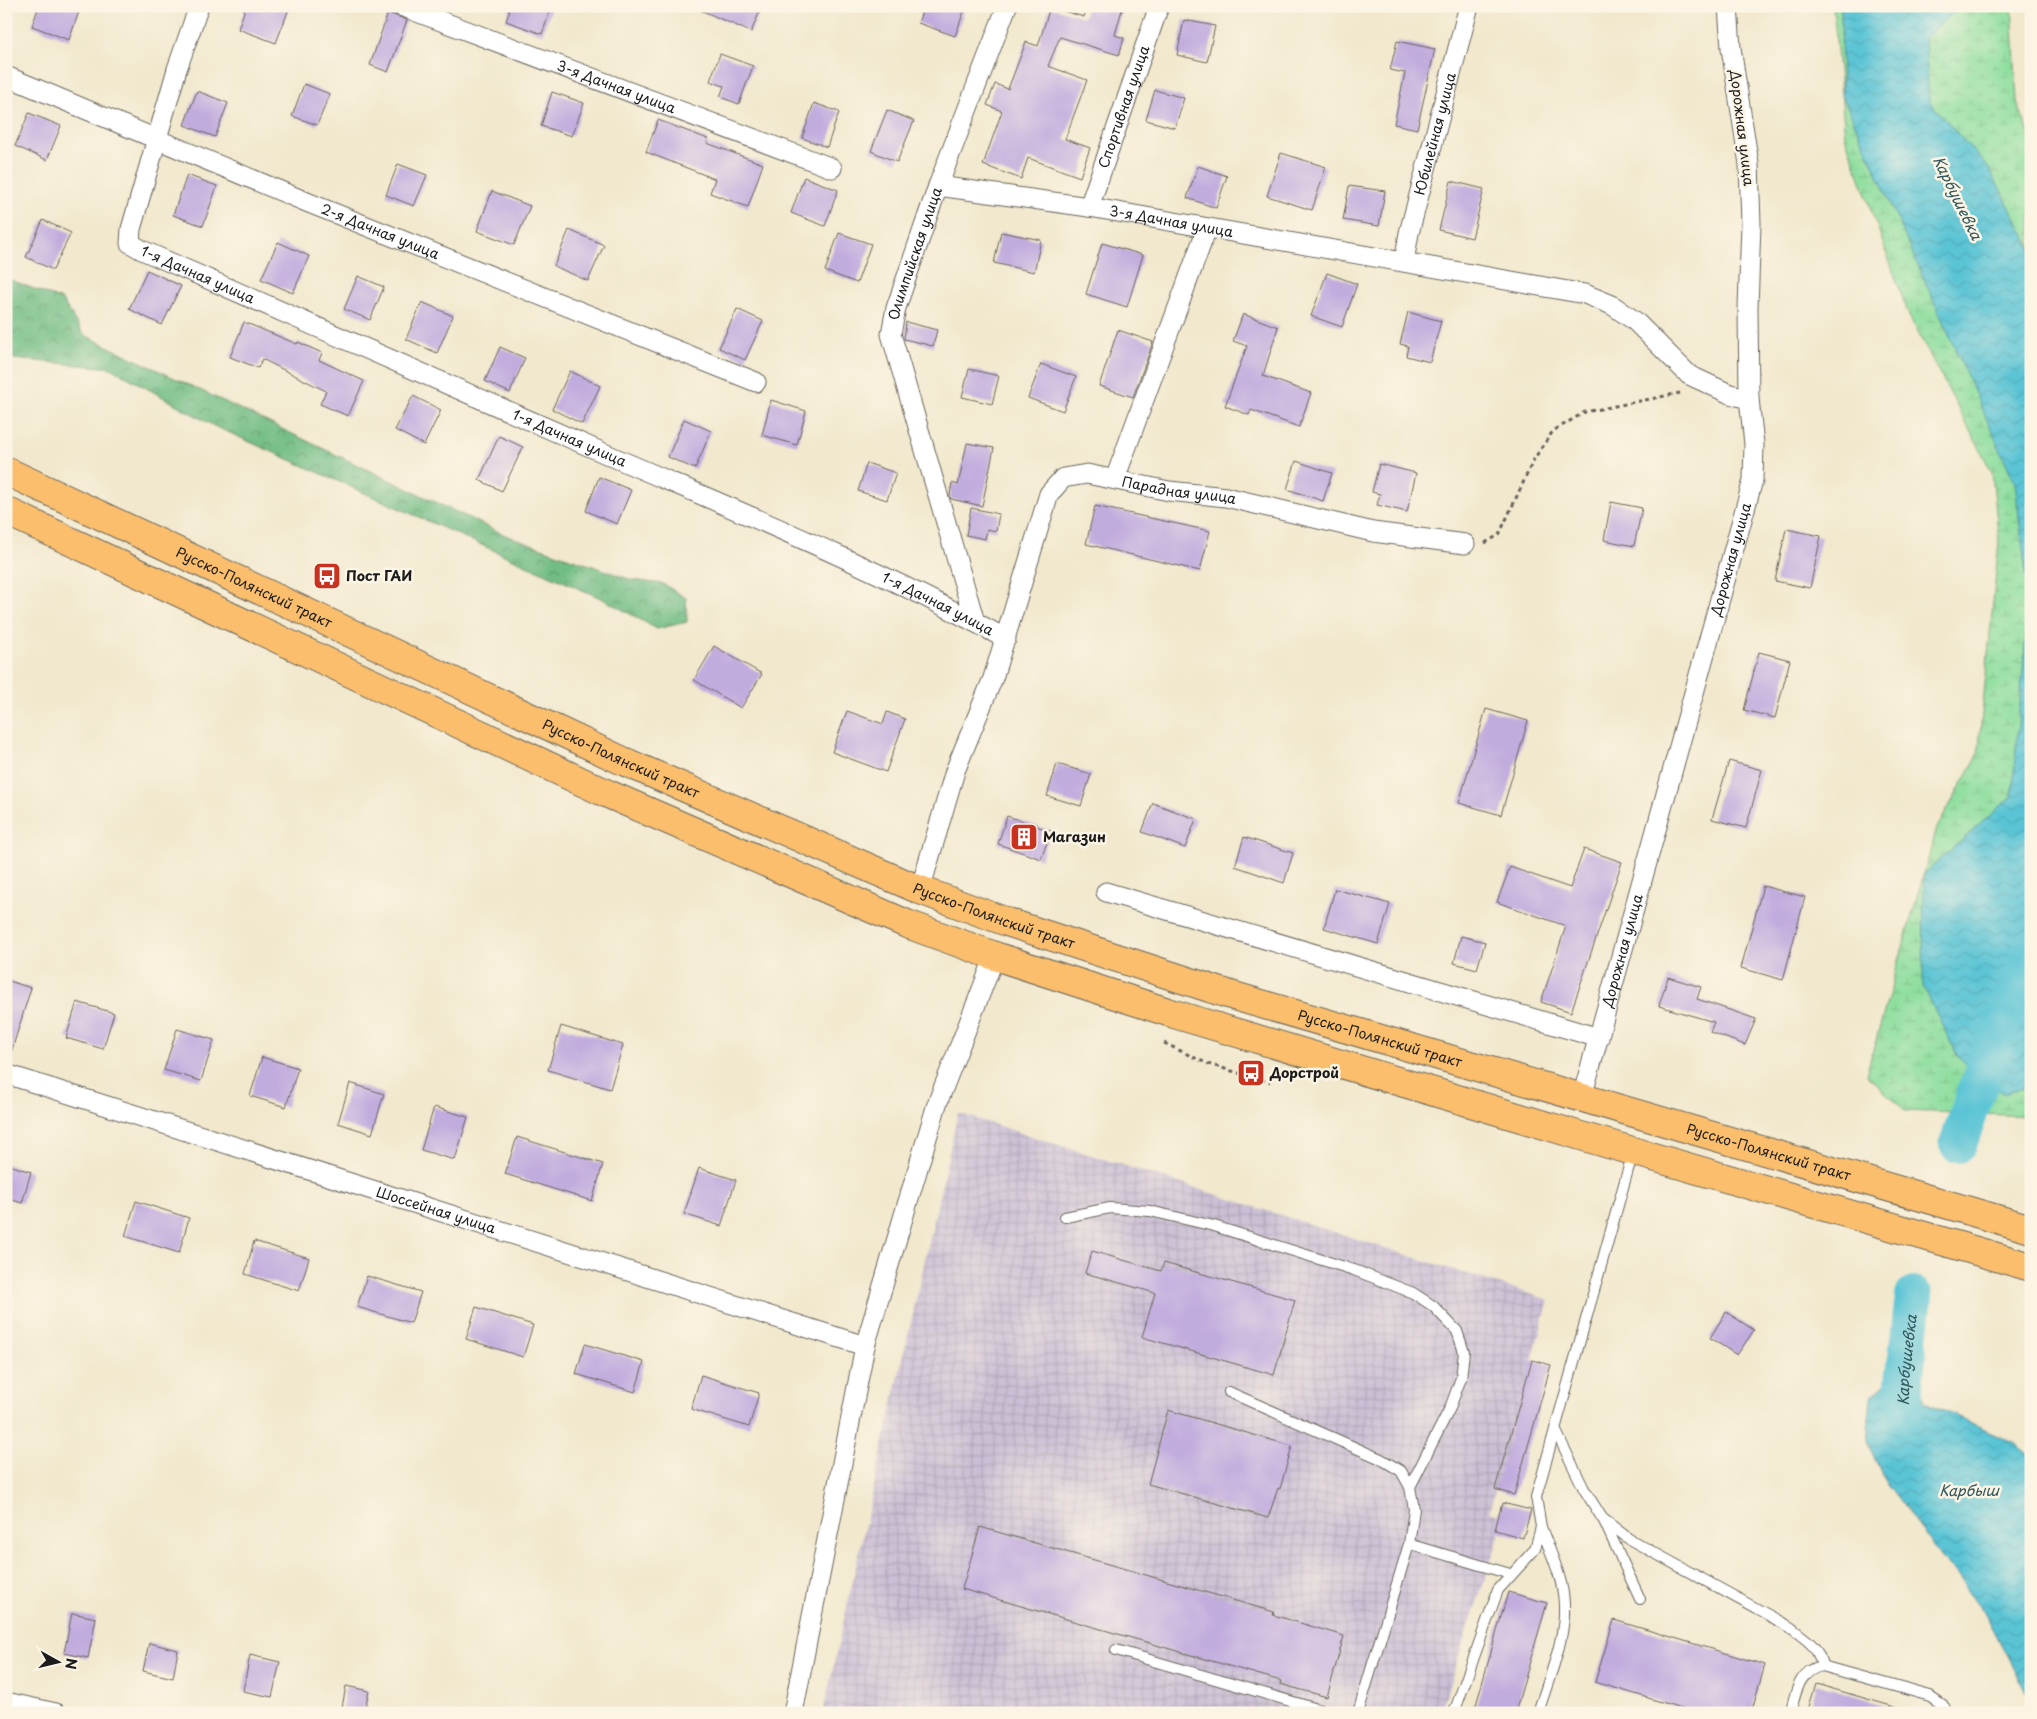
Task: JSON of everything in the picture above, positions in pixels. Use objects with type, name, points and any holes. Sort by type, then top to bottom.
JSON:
[{"type":"main road","name":"Русско-Полянский тракт","points":[[6,471],[622,761],[920,890],[1007,922],[1234,996],[2031,1229]]},
{"type":"main road","points":[[6,511],[608,794],[907,924],[995,956],[1174,1014],[2031,1267]]},
{"type":"street","points":[[157,138],[199,6]]},
{"type":"street","name":"3-я Дачная улица","points":[[401,6],[832,168]]},
{"type":"street","name":"Олимпийская улица","points":[[975,622],[891,334],[896,308],[938,186],[1007,6]]},
{"type":"street","name":"Спортивная улица","points":[[1089,207],[1159,6]]},
{"type":"street","name":"Юбилейная улица","points":[[1404,262],[1413,216],[1469,6]]},
{"type":"street","name":"Дорожная улица","points":[[1582,1097],[1753,480],[1754,444],[1749,398],[1748,308],[1751,224],[1749,164],[1731,48],[1728,6]]},
{"type":"street","name":"2-я Дачная улица","points":[[6,76],[309,203],[756,382]]},
{"type":"street","name":"1-я Дачная улица","points":[[157,138],[131,229],[130,243],[341,339],[825,549],[1006,638]]},
{"type":"street","name":"3-я Дачная улица","points":[[938,186],[1089,207],[1585,294],[1612,305],[1635,321],[1689,375],[1713,387],[1749,398]]},
{"type":"street","points":[[1115,479],[1207,228]]},
{"type":"street","name":"Парадная улица","points":[[920,890],[955,771],[993,678],[1049,494],[1063,478],[1087,474],[1169,491],[1226,497],[1373,532],[1465,544]]},
{"type":"street","points":[[1106,892],[1599,1038]]},
{"type":"street","points":[[793,1713],[866,1346],[937,1104],[995,956]]},
{"type":"street","name":"Шоссейная улица","points":[[6,1074],[866,1346]]},
{"type":"street","points":[[6,1702],[56,1713]]},
{"type":"lane","points":[[1538,1713],[1560,1636],[1564,1605],[1559,1575],[1541,1527],[1536,1497],[1633,1151]]},
{"type":"lane","points":[[1065,1217],[1110,1208],[1150,1212],[1214,1226],[1354,1270],[1412,1293],[1433,1306],[1457,1331],[1464,1352],[1461,1378],[1450,1408],[1410,1487]]},
{"type":"lane","points":[[1229,1392],[1381,1459],[1401,1471],[1410,1487],[1414,1509],[1409,1544],[1358,1713]]},
{"type":"lane","points":[[1555,1429],[1584,1488],[1602,1518],[1640,1599]]},
{"type":"lane","points":[[1602,1518],[1629,1539],[1790,1627],[1814,1646],[1820,1654],[1822,1666]]},
{"type":"lane","points":[[1454,1713],[1498,1590],[1510,1574],[1535,1549],[1541,1527]]},
{"type":"lane","points":[[1409,1544],[1510,1574]]},
{"type":"lane","points":[[1116,1650],[1331,1713]]},
{"type":"lane","points":[[1790,1713],[1802,1678],[1814,1668],[1822,1666],[1930,1696],[1943,1705],[1946,1713]]},
{"type":"path","points":[[1465,544],[1489,542],[1499,535],[1534,459],[1553,430],[1585,412],[1713,387]]},
{"type":"path","points":[[1164,1043],[1208,1064],[1270,1082]]},
{"type":"shaded area","points":[[958,1113],[1549,1300],[1489,1512],[1499,1515],[1495,1530],[1501,1531],[1440,1713],[823,1713]]},
{"type":"green space","points":[[1833,6],[2012,6],[2017,102],[2031,138],[2031,1116],[1906,1111],[1866,1075],[1937,828],[1978,755],[1999,542],[1992,472],[1909,316],[1845,136]]},
{"type":"green space","points":[[6,278],[62,300],[84,335],[505,535],[632,580],[663,584],[686,598],[687,622],[657,629],[605,600],[214,426],[111,368],[14,359],[6,356]]},
{"type":"water","points":[[1841,6],[1960,6],[1925,38],[1929,101],[1990,170],[2031,247],[2031,1085],[2004,1094],[1958,1057],[1923,986],[1924,874],[2012,796],[2029,599],[2015,483],[1842,95]]},
{"type":"water","name":"Карбыш","points":[[1912,1358],[1925,1402],[2013,1442],[2031,1456],[2031,1702],[1985,1613],[1884,1481],[1867,1440],[1871,1397]]},
{"type":"building","points":[[39,6],[81,6],[69,40],[32,26]]},
{"type":"building","points":[[246,6],[290,6],[276,43],[238,29]]},
{"type":"building","points":[[511,6],[552,6],[542,34],[506,21]]},
{"type":"building","points":[[691,6],[762,6],[751,32]]},
{"type":"building","points":[[924,6],[966,6],[955,36],[918,23]]},
{"type":"building","points":[[1087,6],[1123,6],[1115,35],[1124,38],[1119,55],[1060,37],[1048,66],[1087,80],[1065,139],[1090,148],[1080,177],[1028,158],[1021,179],[983,165],[1002,111],[987,105],[995,84],[1008,89],[1026,42],[1038,46],[1050,7],[1084,17]]},
{"type":"building","points":[[388,13],[407,20],[388,72],[370,65]]},
{"type":"building","points":[[1184,20],[1215,26],[1207,62],[1177,55]]},
{"type":"building","points":[[1397,41],[1435,49],[1417,129],[1394,124],[1405,73],[1390,70]]},
{"type":"building","points":[[720,54],[753,66],[739,104],[720,97],[724,86],[710,81]]},
{"type":"building","points":[[304,84],[330,94],[317,125],[292,116]]},
{"type":"building","points":[[1155,90],[1184,98],[1175,128],[1146,120]]},
{"type":"building","points":[[197,91],[228,103],[215,137],[184,125]]},
{"type":"building","points":[[552,92],[584,103],[572,136],[541,126]]},
{"type":"building","points":[[814,103],[839,112],[827,147],[802,138]]},
{"type":"building","points":[[887,110],[914,121],[897,162],[871,151]]},
{"type":"building","points":[[29,113],[61,126],[47,160],[15,146]]},
{"type":"building","points":[[658,120],[708,139],[707,143],[763,164],[748,207],[710,193],[715,179],[646,152]]},
{"type":"building","points":[[1281,153],[1326,167],[1312,210],[1267,196]]},
{"type":"building","points":[[398,164],[427,175],[414,206],[386,195]]},
{"type":"building","points":[[1198,166],[1227,176],[1216,208],[1187,198]]},
{"type":"building","points":[[187,175],[217,186],[203,226],[173,215]]},
{"type":"building","points":[[804,177],[838,190],[825,226],[791,213]]},
{"type":"building","points":[[1451,181],[1484,189],[1472,238],[1439,230]]},
{"type":"building","points":[[1349,186],[1385,191],[1379,226],[1343,220]]},
{"type":"building","points":[[492,191],[530,206],[514,245],[477,231]]},
{"type":"building","points":[[43,220],[71,233],[53,270],[26,257]]},
{"type":"building","points":[[569,230],[604,245],[588,281],[554,266]]},
{"type":"building","points":[[1001,232],[1041,240],[1034,272],[994,263]]},
{"type":"building","points":[[839,233],[871,244],[857,283],[825,271]]},
{"type":"building","points":[[278,242],[309,256],[293,293],[261,279]]},
{"type":"building","points":[[1102,243],[1143,255],[1127,307],[1086,294]]},
{"type":"building","points":[[147,270],[181,286],[162,325],[129,309]]},
{"type":"building","points":[[1327,273],[1357,284],[1342,327],[1311,316]]},
{"type":"building","points":[[358,276],[384,287],[370,320],[344,309]]},
{"type":"building","points":[[422,302],[453,316],[437,353],[406,339]]},
{"type":"building","points":[[737,309],[763,321],[745,360],[719,348]]},
{"type":"building","points":[[1408,312],[1441,321],[1430,362],[1406,356],[1408,346],[1400,344]]},
{"type":"building","points":[[1243,314],[1278,327],[1263,376],[1311,393],[1299,427],[1251,410],[1249,415],[1225,406],[1247,346],[1233,341]]},
{"type":"building","points":[[244,322],[322,353],[319,360],[364,381],[348,416],[320,404],[326,391],[262,359],[258,368],[230,357]]},
{"type":"building","points":[[906,322],[937,330],[933,346],[904,339]]},
{"type":"building","points":[[1118,330],[1153,342],[1133,397],[1099,386]]},
{"type":"building","points":[[500,347],[525,358],[510,393],[485,381]]},
{"type":"building","points":[[1041,364],[1076,377],[1063,411],[1028,398]]},
{"type":"building","points":[[969,369],[999,376],[992,404],[962,397]]},
{"type":"building","points":[[570,371],[600,386],[582,424],[552,409]]},
{"type":"building","points":[[413,396],[441,410],[424,445],[395,430]]},
{"type":"building","points":[[771,400],[806,411],[797,445],[762,435]]},
{"type":"building","points":[[684,419],[711,431],[695,469],[668,457]]},
{"type":"building","points":[[499,436],[523,447],[502,491],[479,480]]},
{"type":"building","points":[[967,443],[994,448],[982,506],[951,499],[950,495],[952,483],[958,485]]},
{"type":"building","points":[[1296,461],[1332,473],[1323,501],[1287,489]]},
{"type":"building","points":[[867,463],[896,473],[887,500],[858,491]]},
{"type":"building","points":[[1379,464],[1416,473],[1407,512],[1377,505],[1380,494],[1372,492]]},
{"type":"building","points":[[599,477],[631,490],[617,524],[586,511]]},
{"type":"building","points":[[1611,502],[1642,508],[1634,546],[1604,540]]},
{"type":"building","points":[[1095,506],[1210,531],[1200,571],[1086,544]]},
{"type":"building","points":[[971,508],[999,514],[996,531],[987,529],[985,539],[966,535]]},
{"type":"building","points":[[1786,529],[1821,536],[1810,588],[1775,581]]},
{"type":"building","points":[[714,646],[762,674],[741,708],[694,680]]},
{"type":"building","points":[[1759,652],[1790,660],[1775,718],[1744,710]]},
{"type":"building","points":[[1486,709],[1528,721],[1501,815],[1459,803]]},
{"type":"building","points":[[847,711],[883,724],[887,712],[905,719],[886,772],[832,752]]},
{"type":"building","points":[[1729,761],[1762,770],[1746,828],[1712,819]]},
{"type":"building","points":[[1057,764],[1091,774],[1081,806],[1047,796]]},
{"type":"building","points":[[1153,803],[1196,819],[1185,848],[1142,832]]},
{"type":"building","name":"Магазин","points":[[1007,816],[1051,831],[1041,859],[998,844]]},
{"type":"building","points":[[1244,837],[1293,853],[1284,883],[1235,866]]},
{"type":"building","points":[[1584,849],[1622,862],[1571,1012],[1541,1002],[1566,926],[1497,902],[1510,867],[1570,888]]},
{"type":"building","points":[[1763,886],[1805,897],[1783,980],[1741,968]]},
{"type":"building","points":[[1335,889],[1390,904],[1378,944],[1324,928]]},
{"type":"building","points":[[1461,936],[1485,942],[1477,969],[1454,963]]},
{"type":"building","points":[[1668,977],[1701,987],[1697,999],[1756,1019],[1745,1045],[1710,1032],[1714,1022],[1659,1006]]},
{"type":"building","points":[[6,980],[31,988],[10,1056],[6,1055]]},
{"type":"building","points":[[77,1002],[114,1013],[103,1049],[66,1038]]},
{"type":"building","points":[[561,1026],[623,1045],[610,1089],[548,1070]]},
{"type":"building","points":[[177,1029],[214,1040],[201,1081],[164,1070]]},
{"type":"building","points":[[262,1057],[298,1068],[286,1107],[250,1096]]},
{"type":"building","points":[[350,1083],[384,1094],[372,1134],[338,1123]]},
{"type":"building","points":[[434,1107],[468,1117],[455,1160],[421,1150]]},
{"type":"building","points":[[517,1137],[603,1164],[592,1201],[505,1174]]},
{"type":"building","points":[[6,1164],[31,1172],[22,1203],[6,1198]]},
{"type":"building","points":[[699,1168],[736,1180],[721,1226],[684,1214]]},
{"type":"building","points":[[136,1201],[189,1218],[179,1253],[125,1236]]},
{"type":"building","points":[[254,1241],[309,1258],[299,1291],[245,1274]]},
{"type":"building","points":[[1092,1251],[1161,1271],[1164,1263],[1295,1300],[1274,1375],[1142,1337],[1155,1293],[1085,1273]]},
{"type":"building","points":[[367,1276],[421,1292],[411,1323],[357,1307]]},
{"type":"building","points":[[476,1307],[533,1325],[523,1357],[466,1339]]},
{"type":"building","points":[[1726,1312],[1754,1330],[1737,1355],[1710,1338]]},
{"type":"building","points":[[585,1344],[644,1362],[635,1392],[576,1374]]},
{"type":"building","points":[[1532,1360],[1551,1365],[1514,1495],[1495,1489]]},
{"type":"building","points":[[701,1375],[759,1393],[749,1427],[691,1409]]},
{"type":"building","points":[[1168,1410],[1292,1446],[1280,1489],[1278,1488],[1268,1518],[1148,1484]]},
{"type":"building","points":[[1502,1503],[1531,1510],[1523,1538],[1495,1530]]},
{"type":"building","points":[[980,1527],[1274,1612],[1273,1615],[1344,1636],[1327,1697],[1280,1684],[1281,1681],[962,1589]]},
{"type":"building","points":[[1508,1592],[1547,1603],[1515,1713],[1504,1713],[1476,1705]]},
{"type":"building","points":[[72,1613],[96,1618],[88,1658],[64,1653]]},
{"type":"building","points":[[1614,1620],[1765,1665],[1751,1713],[1698,1713],[1595,1682]]},
{"type":"building","points":[[149,1643],[178,1650],[173,1678],[143,1671]]},
{"type":"building","points":[[250,1655],[280,1662],[272,1697],[243,1691]]},
{"type":"building","points":[[1816,1684],[1898,1708],[1897,1713],[1807,1713]]},
{"type":"building","points":[[346,1686],[369,1691],[364,1713],[341,1713]]},
{"type":"waterway","name":"Карбушевка","points":[[1958,1144],[1994,1040],[2031,953]]},
{"type":"waterway","name":"Карбушевка","points":[[1904,1415],[1904,1382],[1914,1296]]},
{"type":"place","name":"Пост ГАИ","points":[[327,576]]},
{"type":"place","name":"Магазин","points":[[1024,837]]},
{"type":"place","name":"Дорстрой","points":[[1251,1073]]}]
